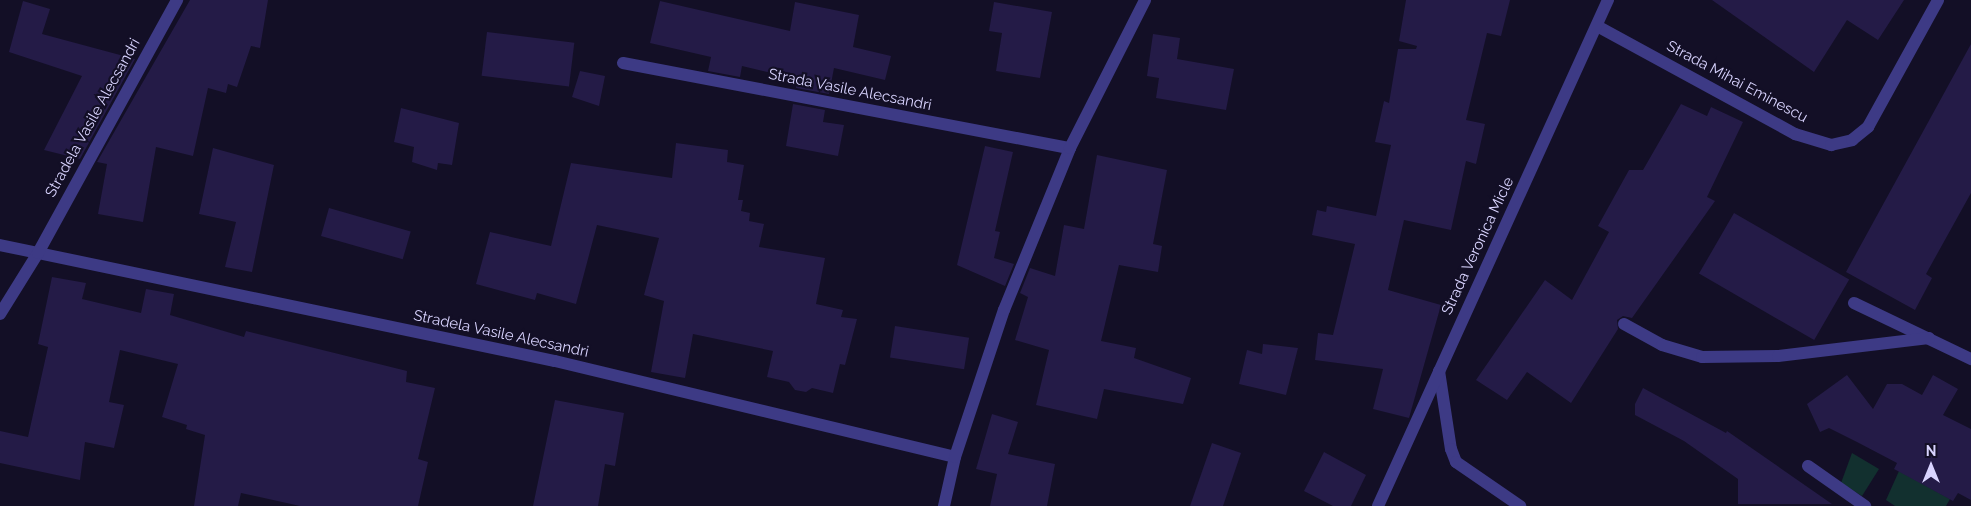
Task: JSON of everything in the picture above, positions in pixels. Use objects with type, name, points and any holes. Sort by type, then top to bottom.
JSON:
[{"type":"street","name":"Stradela Vasile Alecsandri","points":[[0,314],[38,252],[176,0]]},
{"type":"street","points":[[944,506],[955,457],[1004,310],[1070,148],[1145,0]]},
{"type":"street","name":"Strada Veronica Micle","points":[[1378,506],[1608,0]]},
{"type":"street","name":"Strada Mihai Eminescu","points":[[1597,26],[1795,134],[1831,145],[1852,140],[1868,127],[1938,0]]},
{"type":"street","name":"Strada Vasile Alecsandri","points":[[623,63],[1070,148]]},
{"type":"street","name":"Stradela Vasile Alecsandri","points":[[0,245],[555,361],[955,457]]},
{"type":"street","points":[[1854,303],[1971,359]]},
{"type":"street","points":[[1624,324],[1662,345],[1702,357],[1778,356],[1929,338]]},
{"type":"street","points":[[1439,371],[1451,449],[1456,462],[1520,506]]},
{"type":"street","points":[[1808,466],[1865,506]]},
{"type":"green space","points":[[1852,453],[1879,469],[1862,496],[1841,483]]},
{"type":"green space","points":[[1899,471],[1950,499],[1946,506],[1895,506],[1886,500]]},
{"type":"building","points":[[190,0],[268,0],[260,48],[251,46],[237,87],[228,84],[226,93],[208,88],[193,156],[156,147],[143,222],[98,214],[107,164],[97,162]]},
{"type":"building","points":[[1406,0],[1510,0],[1501,36],[1487,33],[1466,120],[1485,124],[1476,164],[1466,161],[1451,230],[1404,220],[1388,290],[1441,305],[1409,418],[1373,409],[1383,369],[1315,360],[1318,333],[1333,335],[1355,244],[1312,235],[1317,210],[1326,212],[1327,206],[1376,216],[1391,145],[1375,142],[1384,101],[1389,103],[1398,49],[1416,49],[1417,46],[1399,41]]},
{"type":"building","points":[[1712,0],[1904,0],[1878,40],[1847,20],[1814,72]]},
{"type":"building","points":[[23,1],[50,9],[42,34],[135,59],[80,159],[44,150],[82,76],[9,52]]},
{"type":"building","points":[[660,1],[790,31],[795,2],[859,15],[853,47],[891,56],[885,80],[834,68],[829,94],[796,88],[797,79],[742,66],[740,77],[708,71],[711,57],[650,43]]},
{"type":"building","points":[[994,2],[1052,12],[1040,78],[996,71],[1002,33],[989,31]]},
{"type":"building","points":[[487,32],[574,43],[569,86],[482,76]]},
{"type":"building","points":[[1153,34],[1180,38],[1177,59],[1234,69],[1226,110],[1156,98],[1159,78],[1147,76]]},
{"type":"building","points":[[1971,44],[1971,193],[1926,274],[1932,278],[1915,310],[1846,272]]},
{"type":"building","points":[[580,71],[605,76],[599,106],[572,97]]},
{"type":"building","points":[[793,104],[825,110],[823,122],[844,125],[838,156],[786,146]]},
{"type":"building","points":[[1681,104],[1707,116],[1711,107],[1743,122],[1707,197],[1715,201],[1632,318],[1623,316],[1617,320],[1618,329],[1571,403],[1527,372],[1507,400],[1476,380],[1545,280],[1572,300],[1609,232],[1598,226],[1629,170],[1643,170]]},
{"type":"building","points":[[401,108],[459,123],[452,165],[438,163],[437,170],[412,162],[414,147],[394,142]]},
{"type":"building","points":[[676,143],[728,150],[727,162],[744,165],[738,200],[743,200],[741,211],[750,213],[749,221],[764,224],[759,247],[825,258],[816,304],[843,310],[841,317],[857,319],[845,365],[840,364],[833,393],[812,388],[806,392],[795,390],[789,382],[767,377],[773,351],[693,334],[685,378],[651,372],[664,301],[644,295],[659,238],[597,225],[576,304],[537,293],[535,300],[476,284],[490,232],[551,246],[571,163],[672,178]]},
{"type":"building","points":[[985,146],[1013,152],[995,231],[1000,232],[994,258],[1014,264],[1005,286],[957,265]]},
{"type":"building","points":[[213,148],[274,165],[252,272],[225,267],[236,222],[199,214]]},
{"type":"building","points":[[1097,155],[1167,170],[1153,244],[1162,246],[1158,272],[1119,265],[1101,341],[1136,348],[1134,358],[1191,378],[1183,404],[1104,389],[1097,419],[1036,405],[1049,350],[1015,340],[1028,297],[1020,293],[1030,268],[1055,276],[1064,225],[1084,229]]},
{"type":"building","points":[[329,208],[411,231],[403,259],[321,236]]},
{"type":"building","points":[[1734,213],[1849,280],[1814,340],[1699,274]]},
{"type":"building","points":[[52,277],[86,283],[82,299],[141,313],[146,289],[174,294],[170,315],[244,337],[246,331],[407,371],[406,382],[435,388],[418,459],[428,462],[418,506],[300,506],[241,493],[238,506],[194,506],[205,435],[186,429],[187,425],[162,417],[178,364],[120,350],[109,402],[124,405],[114,448],[85,442],[80,480],[0,463],[0,431],[28,437],[48,347],[38,344]]},
{"type":"building","points":[[895,326],[969,338],[964,369],[890,358]]},
{"type":"building","points":[[1263,344],[1298,348],[1286,395],[1239,384],[1247,350],[1262,354]]},
{"type":"building","points":[[1847,375],[1873,409],[1887,384],[1902,384],[1922,395],[1933,375],[1958,389],[1943,415],[1971,429],[1971,500],[1958,493],[1953,501],[1894,469],[1897,463],[1857,442],[1829,428],[1820,432],[1807,404]]},
{"type":"building","points":[[1643,388],[1726,433],[1727,431],[1832,504],[1738,504],[1738,479],[1684,441],[1635,415],[1635,404]]},
{"type":"building","points":[[555,400],[624,413],[615,466],[605,464],[598,506],[533,506]]},
{"type":"building","points":[[992,414],[1018,422],[1008,454],[1055,464],[1047,506],[990,506],[997,474],[976,469]]},
{"type":"building","points":[[1212,443],[1241,453],[1223,506],[1190,506]]},
{"type":"building","points":[[1324,452],[1366,475],[1351,506],[1333,506],[1304,491]]}]
